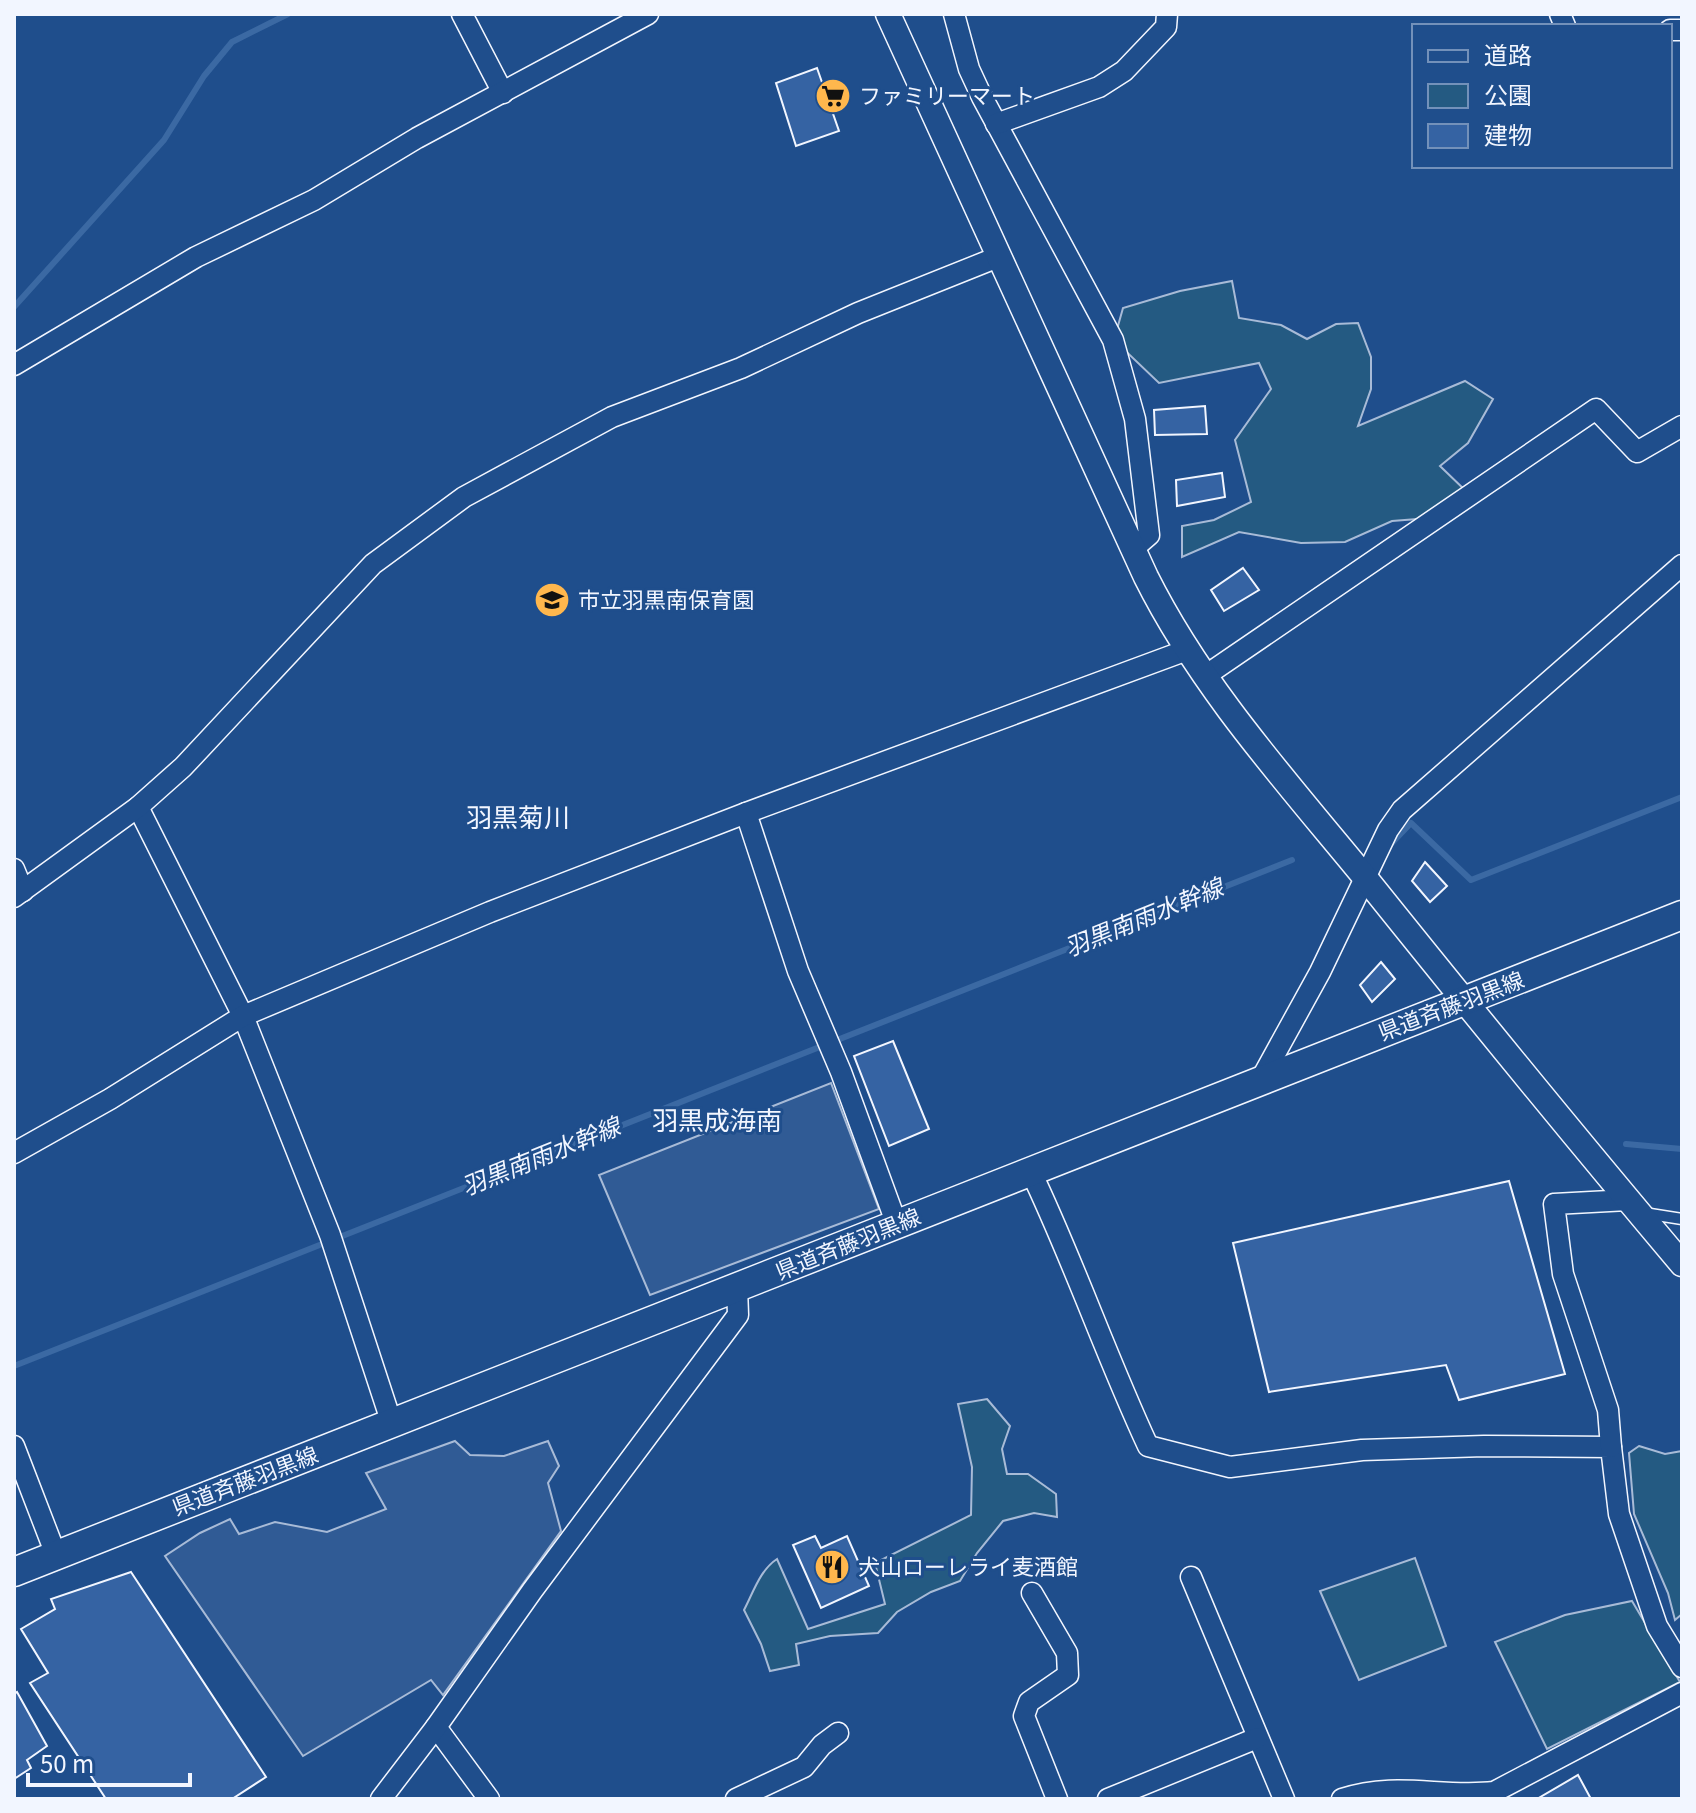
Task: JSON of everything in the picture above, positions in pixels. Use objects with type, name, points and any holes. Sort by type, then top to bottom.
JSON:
[{"type":"main road","name":"県道斉藤羽黒線","points":[[14,1572],[1682,915]]},
{"type":"street","points":[[462,14],[503,93]]},
{"type":"street","points":[[14,365],[196,257],[314,200],[417,138],[648,14]]},
{"type":"street","points":[[888,14],[1165,614],[1187,650],[1262,751],[1463,1001],[1682,1264]]},
{"type":"street","points":[[954,14],[969,69],[1113,340],[1135,419],[1149,535],[1134,548]]},
{"type":"street","points":[[996,124],[1099,87],[1124,71],[1166,27],[1167,14]]},
{"type":"street","points":[[14,869],[19,894],[138,807],[183,767],[373,564],[464,497],[612,417],[741,368],[858,313],[998,257]]},
{"type":"street","points":[[1205,676],[1596,409],[1637,452],[1682,426]]},
{"type":"street","points":[[1260,1081],[1320,972],[1388,830],[1402,810],[1682,565]]},
{"type":"street","points":[[14,1153],[110,1099],[243,1016],[490,912],[746,813],[1187,650]]},
{"type":"street","points":[[138,807],[243,1016],[332,1242],[392,1424]]},
{"type":"street","points":[[746,813],[798,971],[829,1043],[897,1225]]},
{"type":"street","points":[[1031,1172],[1062,1238],[1124,1395],[1148,1446],[1230,1467],[1362,1450],[1484,1446],[1611,1447]]},
{"type":"street","points":[[1633,1206],[1554,1204],[1563,1274],[1608,1410],[1619,1514],[1657,1626],[1682,1667]]},
{"type":"street","points":[[381,1799],[738,1315],[737,1288]]},
{"type":"street","points":[[14,1446],[56,1555]]},
{"type":"street","points":[[1191,1577],[1284,1799]]},
{"type":"street","points":[[1032,1593],[1067,1653],[1068,1675],[1029,1702],[1024,1716],[1057,1799]]},
{"type":"street","points":[[1342,1799],[1393,1789],[1496,1796],[1682,1693]]},
{"type":"street","points":[[436,1727],[489,1799]]},
{"type":"street","points":[[736,1799],[804,1767],[822,1745],[838,1733]]},
{"type":"street","points":[[1108,1799],[1257,1738]]},
{"type":"lane","points":[[1633,1206],[1682,1219]]},
{"type":"green space","points":[[1232,281],[1239,318],[1281,325],[1307,339],[1336,324],[1358,323],[1371,357],[1371,389],[1358,426],[1465,381],[1493,399],[1468,443],[1440,466],[1469,494],[1443,517],[1392,521],[1345,542],[1301,543],[1239,532],[1182,557],[1182,526],[1214,520],[1251,502],[1235,440],[1271,389],[1259,363],[1159,383],[1114,340],[1123,308],[1180,291]]},
{"type":"green space","points":[[987,1399],[1010,1426],[1002,1449],[1007,1474],[1028,1474],[1056,1494],[1057,1517],[1034,1513],[1003,1521],[977,1553],[960,1581],[931,1592],[897,1612],[878,1633],[830,1636],[796,1644],[799,1665],[770,1671],[744,1610],[766,1569],[777,1559],[808,1629],[885,1604],[875,1563],[971,1515],[972,1467],[958,1404]]},
{"type":"green space","points":[[1639,1446],[1665,1454],[1682,1451],[1682,1614],[1675,1620],[1668,1593],[1634,1514],[1629,1453]]},
{"type":"green space","points":[[1415,1558],[1446,1646],[1359,1680],[1320,1591]]},
{"type":"green space","points":[[1632,1601],[1680,1682],[1547,1749],[1495,1642],[1565,1615]]},
{"type":"shaded area","points":[[831,1083],[879,1209],[650,1295],[599,1175]]},
{"type":"shaded area","points":[[455,1441],[470,1455],[504,1456],[548,1441],[559,1466],[548,1483],[561,1531],[443,1695],[431,1680],[303,1756],[165,1556],[200,1533],[230,1519],[239,1534],[275,1522],[327,1532],[386,1509],[366,1473]]},
{"type":"building","points":[[817,68],[839,131],[796,146],[776,83]]},
{"type":"building","points":[[1205,406],[1207,434],[1155,435],[1154,410]]},
{"type":"building","points":[[1222,473],[1225,497],[1177,506],[1176,480]]},
{"type":"building","points":[[1243,568],[1259,590],[1224,611],[1211,590]]},
{"type":"building","points":[[1425,862],[1447,886],[1430,902],[1412,881]]},
{"type":"building","points":[[1381,962],[1395,979],[1372,1002],[1360,985]]},
{"type":"building","points":[[893,1041],[929,1129],[889,1146],[854,1056]]},
{"type":"building","points":[[1509,1181],[1565,1374],[1459,1400],[1446,1365],[1269,1392],[1233,1243]]},
{"type":"building","name":"犬山ローレライ麦酒館","points":[[815,1536],[821,1548],[847,1536],[869,1586],[821,1608],[793,1545]]},
{"type":"building","points":[[131,1572],[266,1777],[232,1799],[106,1799],[30,1683],[48,1673],[21,1629],[55,1609],[51,1599]]},
{"type":"building","points":[[17,1692],[47,1746],[27,1760],[31,1768],[14,1779],[14,1694]]},
{"type":"building","points":[[1578,1775],[1591,1799],[1537,1799]]},
{"type":"waterway","points":[[14,307],[164,140],[204,76],[232,42],[288,14]]},
{"type":"waterway","name":"羽黒南雨水幹線","points":[[1390,845],[1411,823],[1471,880],[1682,797]]},
{"type":"waterway","name":"羽黒南雨水幹線","points":[[14,1366],[1292,860]]},
{"type":"waterway","points":[[1626,1144],[1682,1149]]},
{"type":"place","name":"ファミリーマート","points":[[833,96]]},
{"type":"place","name":"市立羽黒南保育園","points":[[552,600]]},
{"type":"place","name":"犬山ローレライ麦酒館","points":[[832,1567]]},
{"type":"district","name":"羽黒菊川","points":[[518,818]]},
{"type":"district","name":"羽黒成海南","points":[[717,1121]]}]
